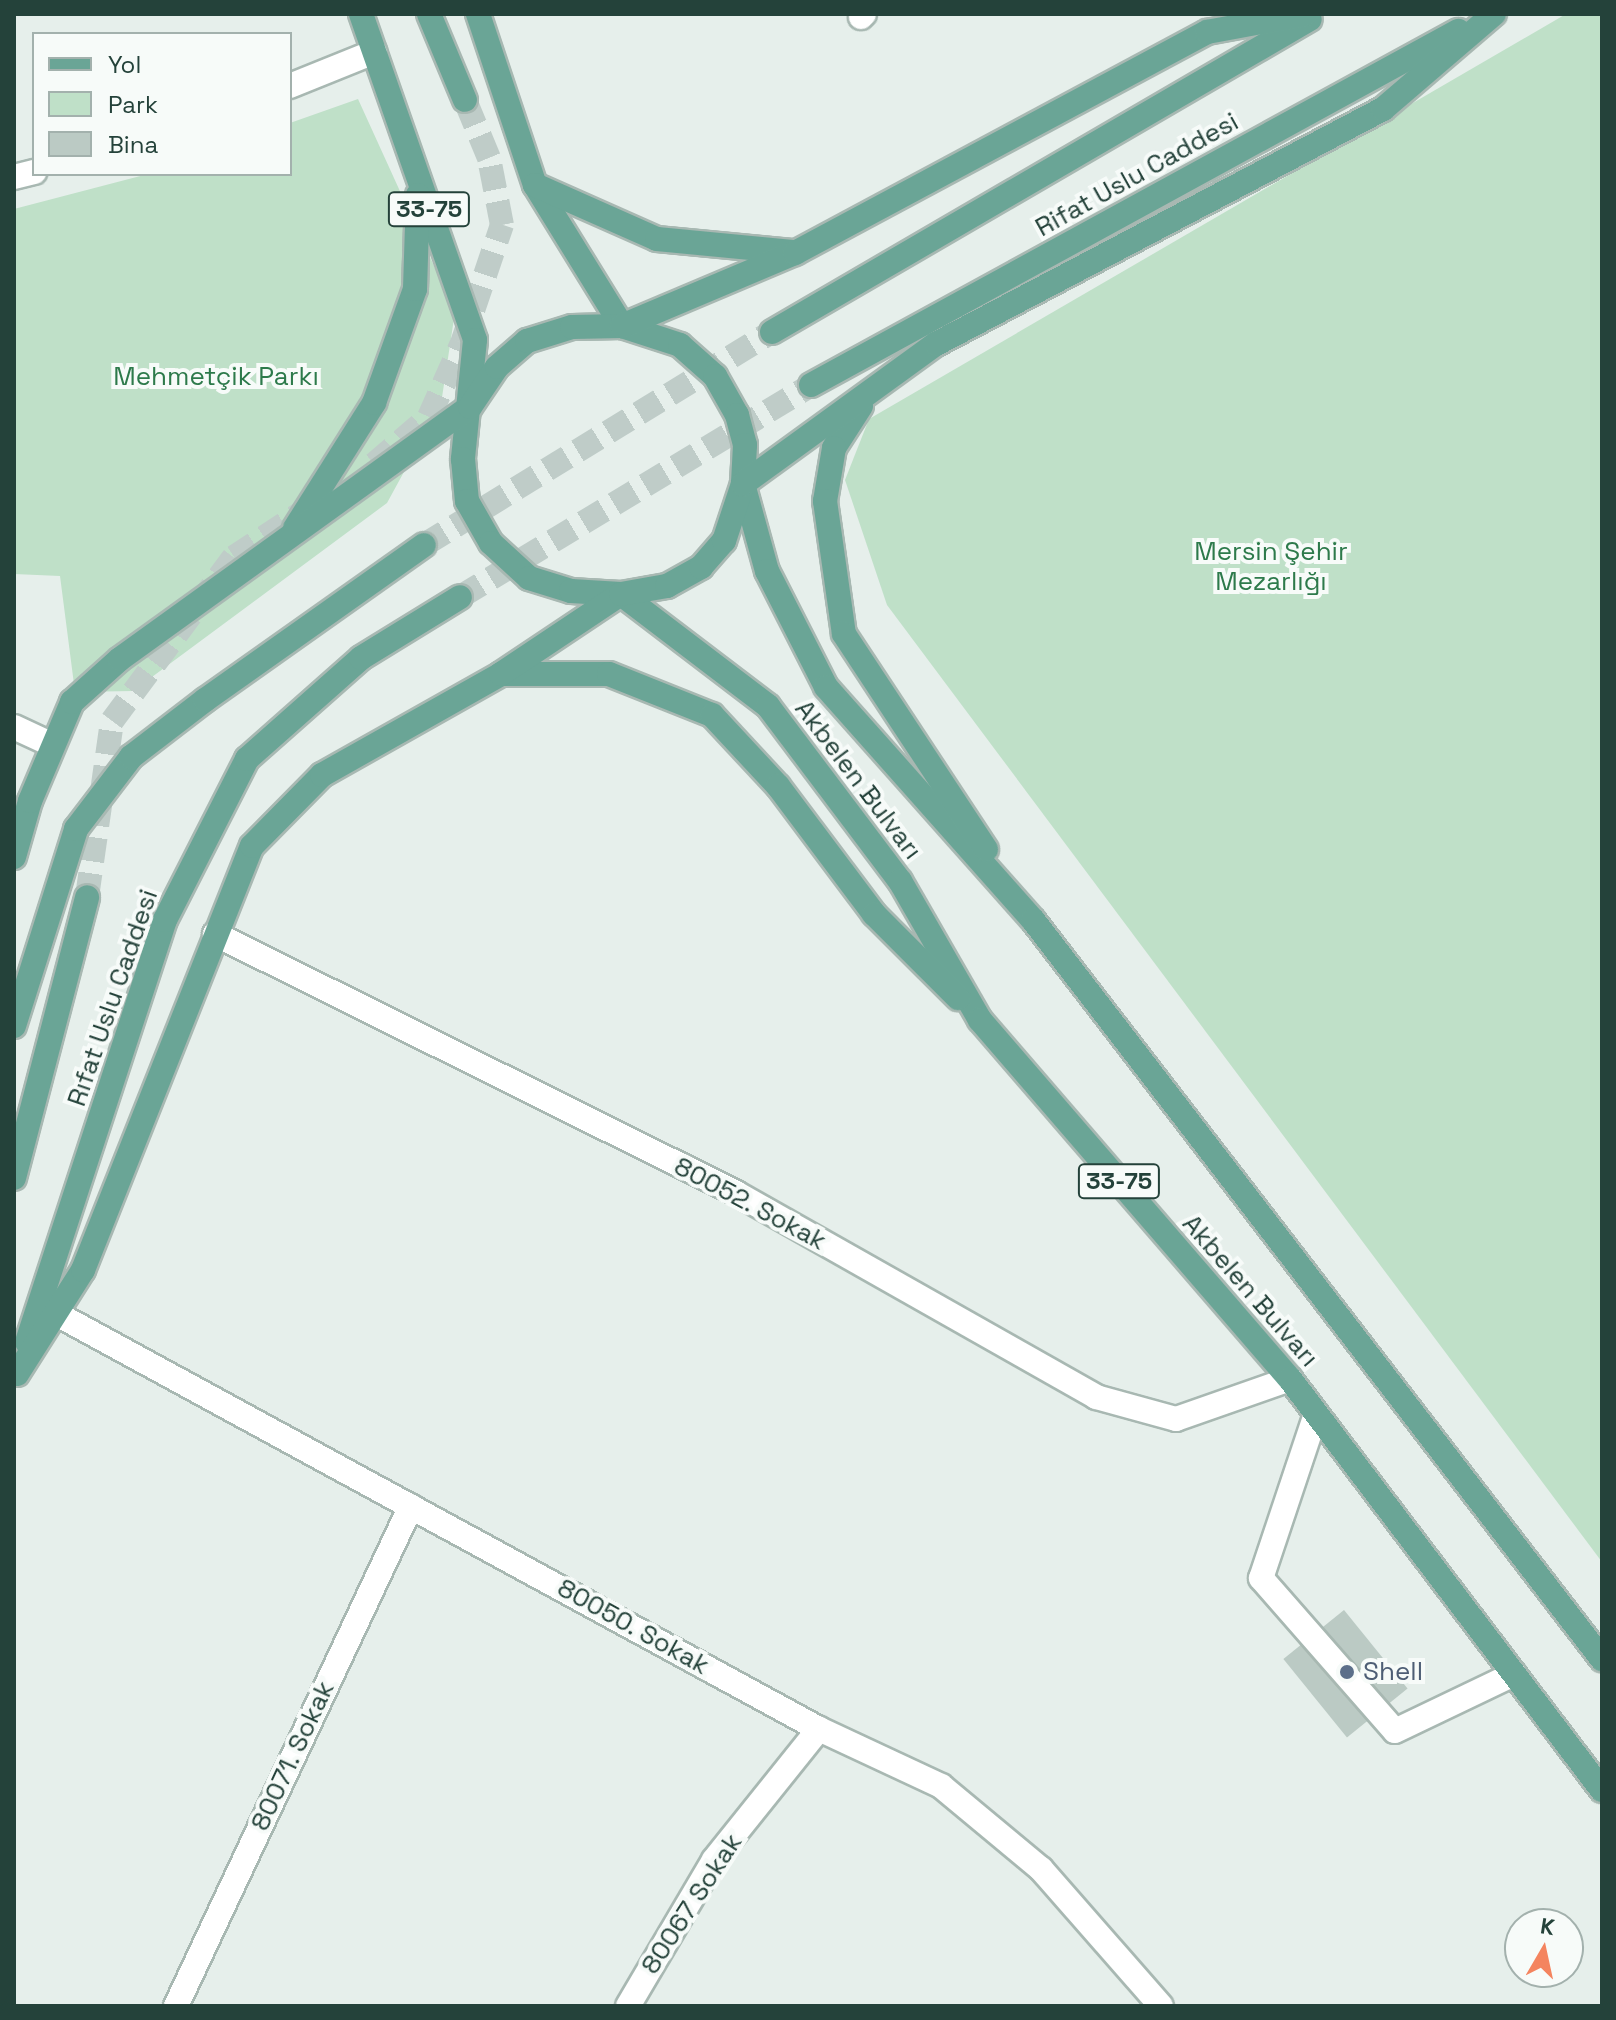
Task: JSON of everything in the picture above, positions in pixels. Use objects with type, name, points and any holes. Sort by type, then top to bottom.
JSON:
[{"type":"main road","name":"33-75","points":[[361,14],[475,340],[463,459],[467,501],[491,543],[529,578],[571,591],[621,594],[667,586],[701,567],[724,541],[743,484]]},
{"type":"main road","points":[[429,14],[465,100]]},
{"type":"main road","points":[[478,14],[535,185],[622,326],[795,253],[1207,32],[1305,14]]},
{"type":"main road","name":"Rifat Uslu Caddesi","points":[[772,332],[1319,14]]},
{"type":"main road","points":[[743,484],[936,344],[1383,109],[1492,14]]},
{"type":"main road","name":"Rifat Uslu Caddesi","points":[[811,385],[1492,14]]},
{"type":"main road","points":[[288,539],[374,403],[415,289],[419,180]]},
{"type":"main road","points":[[535,185],[657,239],[795,253]]},
{"type":"main road","name":"33-75","points":[[470,407],[497,367],[527,341],[572,327],[622,326]]},
{"type":"main road","name":"Akbelen Bulvarı","points":[[622,326],[680,345],[715,376],[737,415],[745,445],[743,484],[767,571],[826,687],[1033,920],[1602,1659]]},
{"type":"main road","name":"33-75","points":[[868,394],[834,448],[825,501],[844,634],[1033,920]]},
{"type":"main road","points":[[14,857],[30,801],[72,702],[120,659],[470,407]]},
{"type":"main road","points":[[14,1026],[76,829],[131,757],[205,700],[424,545]]},
{"type":"main road","points":[[15,1378],[83,1270],[252,846],[322,775],[501,674],[621,594]]},
{"type":"main road","name":"Akbelen Bulvarı","points":[[621,594],[768,706],[900,881],[980,1020],[1290,1379],[1602,1790]]},
{"type":"main road","name":"Rıfat Uslu Caddesi","points":[[15,1378],[165,920],[247,759],[361,658],[460,597]]},
{"type":"main road","name":"33-75","points":[[501,674],[609,674],[712,715],[778,786],[874,914],[980,1020]]},
{"type":"main road","points":[[14,1178],[87,897]]},
{"type":"street","points":[[292,85],[374,52]]},
{"type":"street","points":[[14,727],[53,745]]},
{"type":"street","name":"80052. Sokak","points":[[215,934],[736,1193],[1096,1397],[1176,1419],[1290,1379]]},
{"type":"street","name":"80050. Sokak","points":[[55,1313],[819,1729],[941,1786],[1041,1869],[1161,2006]]},
{"type":"street","points":[[1316,1414],[1261,1578],[1395,1731],[1514,1674]]},
{"type":"street","name":"80071. Sokak","points":[[176,2006],[411,1506]]},
{"type":"street","name":"80067 Sokak","points":[[628,2006],[714,1860],[819,1729]]},
{"type":"green space","name":"Mersin Şehir Mezarlığı","points":[[1566,14],[1602,14],[1602,1562],[887,605],[845,480],[869,419]]},
{"type":"green space","name":"Mehmetçik Parkı","points":[[358,99],[455,312],[441,404],[387,503],[133,691],[75,692],[60,576],[14,574],[14,209],[140,176],[292,176],[292,122]]},
{"type":"building","points":[[1344,1610],[1408,1688],[1347,1738],[1283,1659]]},
{"type":"tunnel","points":[[374,464],[429,417],[462,343],[502,225],[489,158],[465,100]]},
{"type":"tunnel","points":[[424,545],[772,332]]},
{"type":"tunnel","points":[[460,597],[811,385]]},
{"type":"tunnel","points":[[87,897],[112,721],[234,557],[310,507]]},
{"type":"place","name":"Shell","points":[[1347,1672]]}]
